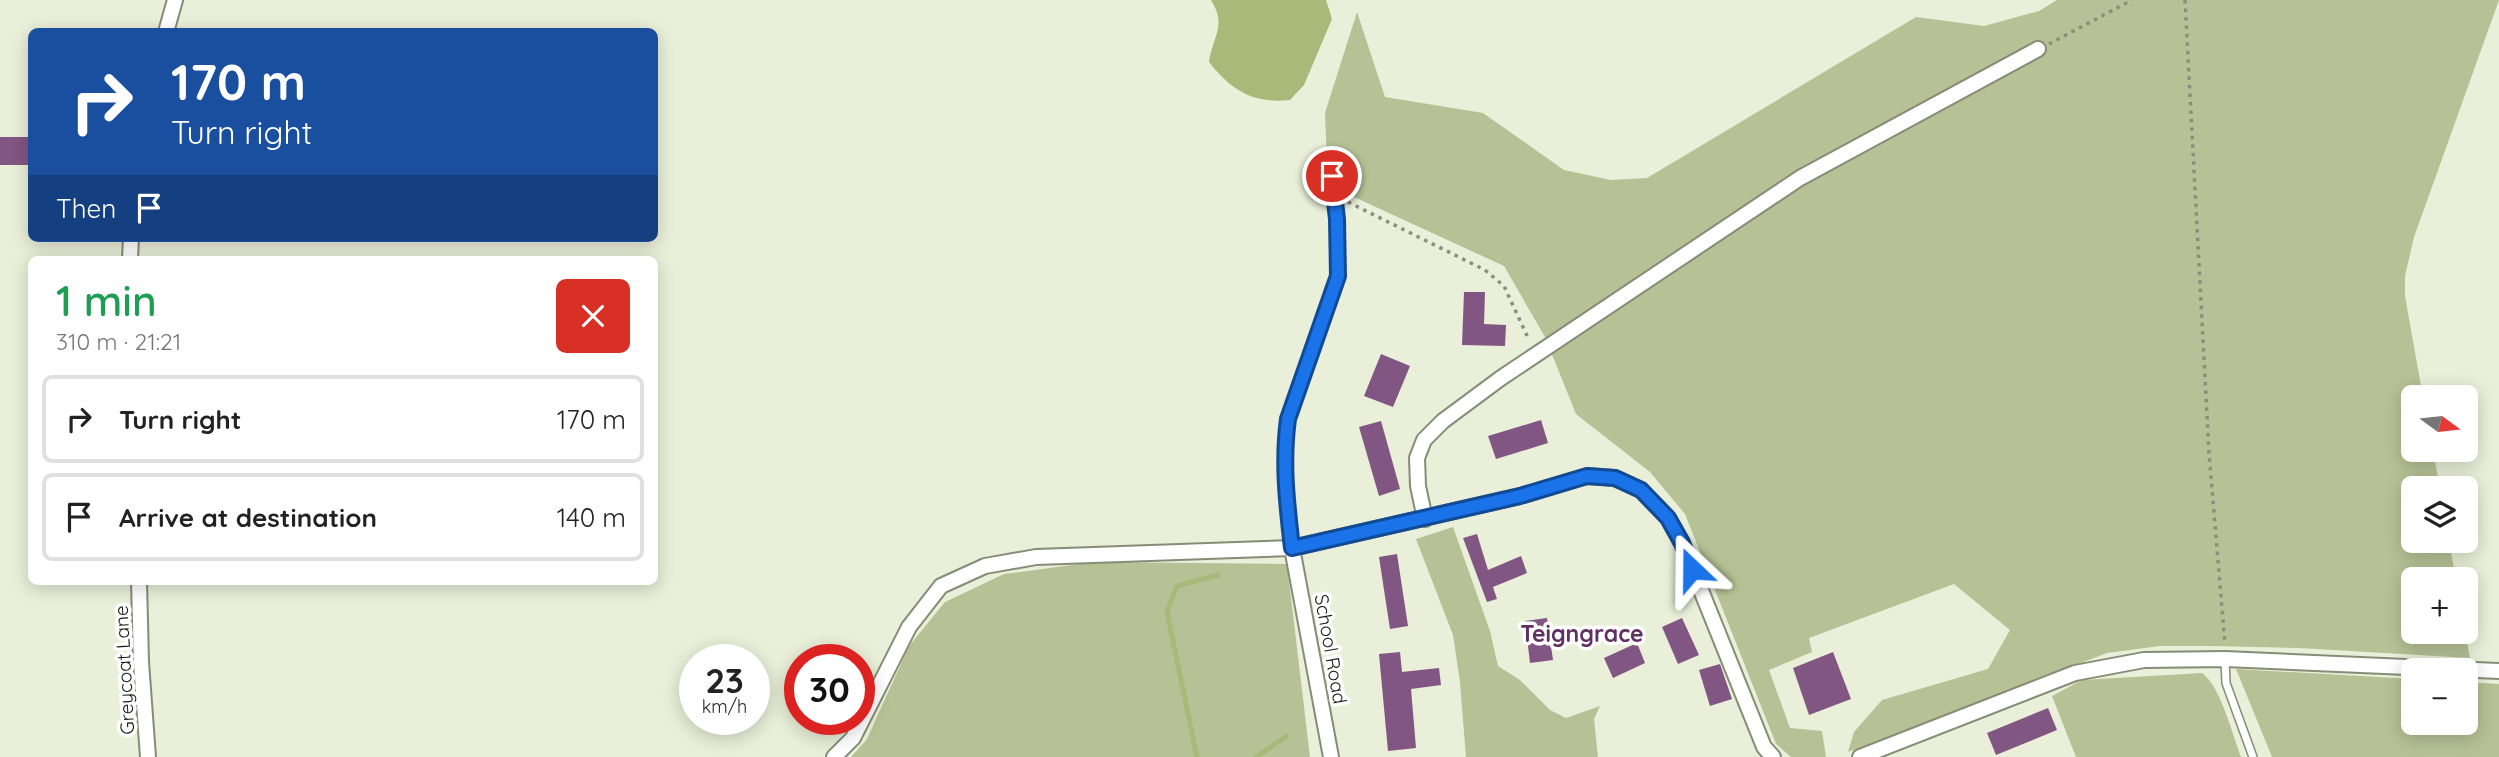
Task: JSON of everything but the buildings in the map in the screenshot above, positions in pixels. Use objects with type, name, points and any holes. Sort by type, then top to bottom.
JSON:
[{"type":"street","points":[[167,28],[175,0]]},
{"type":"street","points":[[1425,519],[1418,486],[1417,458],[1424,440],[1443,421],[1536,354],[1800,178],[2038,49]]},
{"type":"street","points":[[834,757],[853,738],[909,627],[941,586],[985,566],[1036,557],[1292,548],[1520,496],[1587,476],[1615,478],[1641,490],[1668,518],[1682,543],[1764,747],[1773,757]]},
{"type":"street","name":"School Road","points":[[1292,548],[1331,757]]},
{"type":"street","name":"Greycoat Lane","points":[[139,585],[148,757]]},
{"type":"street","points":[[1860,757],[2076,673],[2144,660],[2225,659],[2499,671]]},
{"type":"lane","points":[[1292,548],[1284,481],[1288,419],[1338,276],[1330,156]]},
{"type":"lane","points":[[2225,659],[2226,683],[2253,757]]},
{"type":"path","points":[[2038,49],[2132,0]]},
{"type":"path","points":[[2185,0],[2209,453],[2225,659]]},
{"type":"path","points":[[1334,195],[1485,270],[1504,286],[1536,354]]},
{"type":"shaded area","points":[[1211,0],[1326,0],[1332,19],[1304,85],[1290,100],[1265,100],[1244,93],[1226,80],[1209,62],[1218,31],[1218,17]]},
{"type":"shaded area","points":[[2057,0],[2499,0],[2414,237],[2405,276],[2405,296],[2421,385],[2401,385],[2401,462],[2435,462],[2438,476],[2401,476],[2401,553],[2451,553],[2454,567],[2401,567],[2401,644],[2467,644],[2470,658],[2212,646],[2160,646],[2107,653],[1848,752],[1854,732],[1882,700],[1988,669],[2010,630],[1954,584],[1809,638],[1812,652],[1769,670],[1790,728],[1822,731],[1826,757],[1791,757],[1776,744],[1685,514],[1650,472],[1576,414],[1545,337],[1504,266],[1328,185],[1325,113],[1357,12],[1385,97],[1483,113],[1564,170],[1611,180],[1647,178],[1916,17],[1984,26],[2039,11]]},
{"type":"shaded area","points":[[1453,527],[1490,631],[1498,666],[1520,680],[1550,710],[1566,718],[1600,706],[1594,719],[1598,757],[1466,757],[1453,635],[1416,539]]},
{"type":"shaded area","points":[[1094,562],[1287,564],[1310,757],[851,757],[869,735],[875,735],[875,721],[909,646],[945,602],[1004,574]]},
{"type":"shaded area","points":[[2236,669],[2401,678],[2401,735],[2478,735],[2478,683],[2499,684],[2499,757],[2272,757]]},
{"type":"shaded area","points":[[2202,673],[2215,688],[2241,757],[2076,757],[2052,696],[2082,680]]},
{"type":"waterway","points":[[1197,757],[1167,612],[1177,586],[1218,575]]},
{"type":"waterway","points":[[1256,757],[1287,736]]},
{"type":"district","name":"Teigngrace","points":[[1582,633]]},
{"type":"route","points":[[1332,176],[1337,219],[1338,276],[1288,419],[1285,444],[1284,481],[1292,548],[1520,496],[1587,476],[1615,478],[1641,490],[1668,518],[1692,569]]}]
